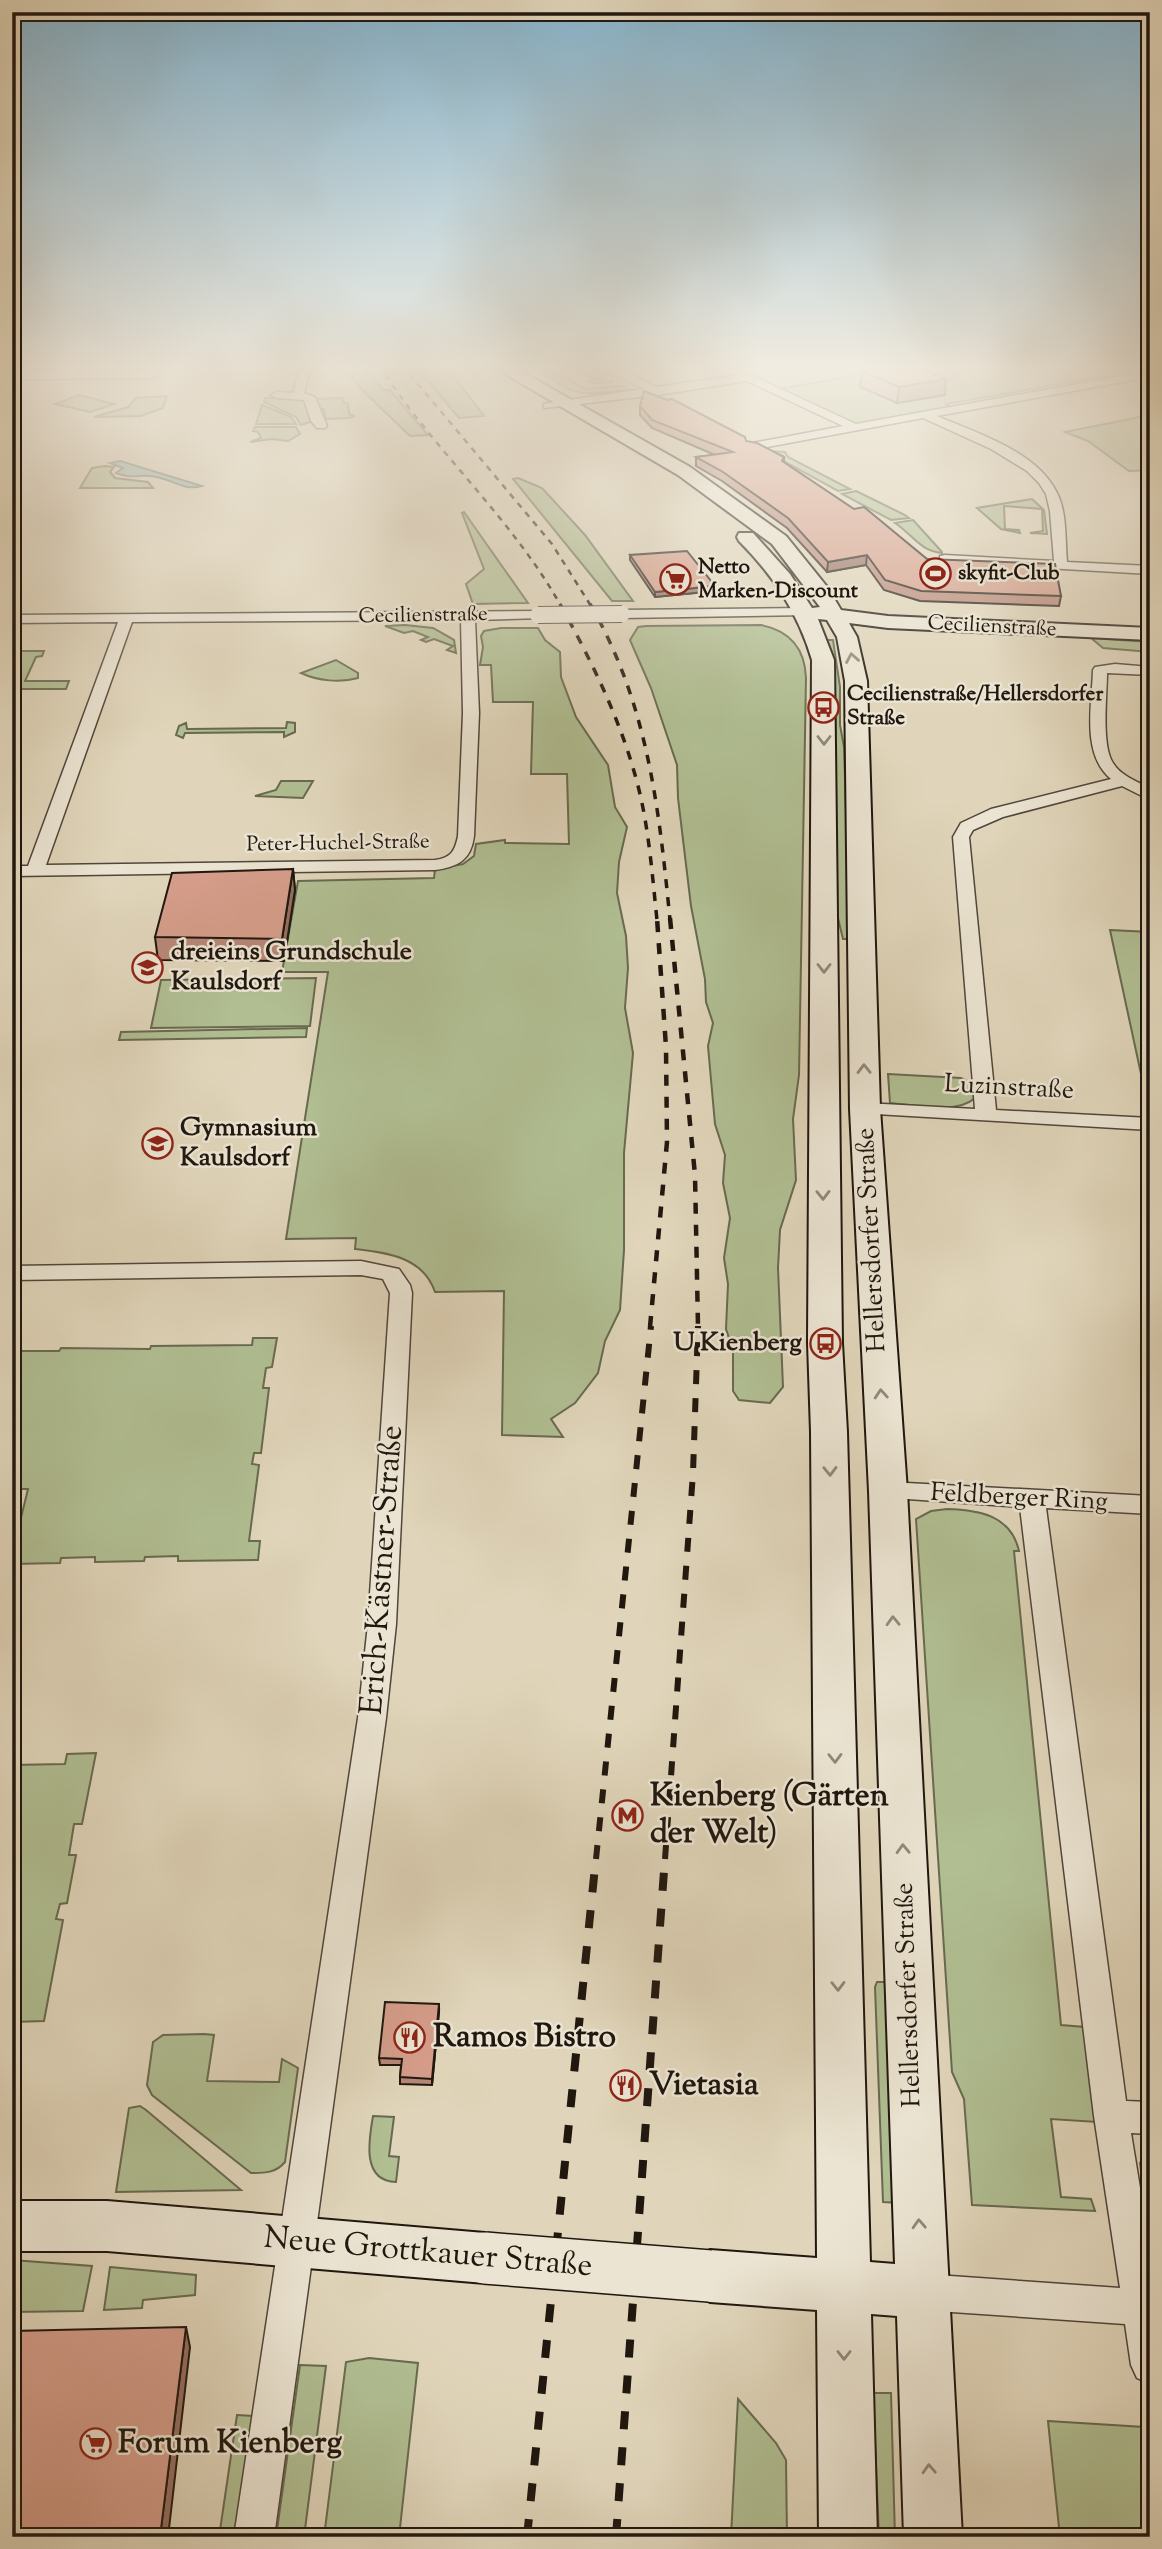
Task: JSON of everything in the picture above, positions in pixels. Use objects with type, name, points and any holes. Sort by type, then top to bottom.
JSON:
[{"type":"main road","name":"Hellersdorfer Straße","points":[[675,484],[699,499],[755,546],[849,641],[856,681],[865,1109],[888,1491],[933,2537]]},
{"type":"main road","name":"Hellersdorfer Straße","points":[[702,484],[779,540],[803,568],[820,613],[818,638],[823,660],[825,1343],[830,1446],[848,2537]]},
{"type":"main road","points":[[699,499],[717,500],[740,517],[761,526]]},
{"type":"main road","name":"Cecilienstraße","points":[[820,613],[887,611],[1150,623]]},
{"type":"main road","name":"Cecilienstraße","points":[[820,613],[888,622],[1150,634]]},
{"type":"main road","points":[[824,1108],[865,1109]]},
{"type":"main road","name":"Neue Grottkauer Straße","points":[[12,2226],[107,2226],[844,2287]]},
{"type":"main road","points":[[844,2287],[922,2292]]},
{"type":"street","points":[[1044,484],[1053,498],[1061,565]]},
{"type":"street","points":[[945,559],[1150,570]]},
{"type":"street","name":"Cecilienstraße","points":[[12,619],[820,613]]},
{"type":"street","name":"Peter-Huchel-Straße","points":[[12,871],[421,865],[454,861],[465,850],[466,836],[471,710],[470,647],[465,630],[469,616]]},
{"type":"street","points":[[35,871],[127,618]]},
{"type":"street","points":[[1150,671],[1115,668],[1100,670],[1103,762],[1124,780],[1150,795]]},
{"type":"street","points":[[986,1115],[961,837],[967,827],[997,813],[1124,780]]},
{"type":"street","name":"Luzinstraße","points":[[865,1109],[1150,1124]]},
{"type":"street","name":"Erich-Kästner-Straße","points":[[12,1273],[361,1268],[391,1274],[399,1285],[402,1312],[382,1625],[372,1718],[254,2537]]},
{"type":"street","name":"Feldberger Ring","points":[[888,1491],[1150,1505]]},
{"type":"street","points":[[1032,1500],[1111,2116],[1150,2365]]},
{"type":"street","points":[[1111,2116],[1150,2118]]},
{"type":"street","points":[[922,2292],[1139,2307]]},
{"type":"green space","points":[[82,484],[150,484],[153,488],[80,488]]},
{"type":"green space","points":[[517,484],[532,484],[542,488],[585,535],[633,601],[612,601]]},
{"type":"green space","points":[[825,484],[840,484],[850,489],[838,491]]},
{"type":"green space","points":[[856,491],[909,518],[891,520],[842,494]]},
{"type":"green space","points":[[1032,499],[1044,510],[1047,534],[1030,533],[1043,531],[1042,509],[1004,506],[1005,529],[1019,530],[1020,533],[1001,529],[977,508]]},
{"type":"green space","points":[[464,512],[528,603],[473,604],[466,584],[484,569],[462,513]]},
{"type":"green space","points":[[913,520],[942,553],[922,546],[895,523]]},
{"type":"green space","points":[[761,625],[781,632],[794,643],[803,658],[806,678],[799,1075],[793,1119],[796,1180],[780,1230],[778,1268],[783,1387],[770,1403],[739,1400],[733,1391],[733,1350],[726,1329],[728,1284],[724,1258],[730,1218],[723,1183],[725,1155],[715,1124],[708,1046],[713,1023],[706,1002],[705,979],[691,906],[678,798],[677,765],[651,688],[630,640],[638,627],[646,626]]},
{"type":"green space","points":[[385,626],[433,628],[454,640],[456,653],[447,650],[453,646],[434,639],[426,642],[421,640],[428,637],[413,631],[404,633]]},
{"type":"green space","points":[[538,628],[545,640],[560,652],[561,677],[576,717],[608,765],[615,807],[627,827],[619,862],[617,893],[626,936],[628,968],[625,1008],[633,1053],[624,1153],[624,1250],[620,1310],[605,1341],[598,1373],[575,1403],[551,1419],[563,1437],[502,1435],[504,1291],[435,1292],[422,1271],[413,1264],[392,1255],[355,1249],[356,1238],[286,1239],[328,972],[282,972],[298,881],[434,878],[435,869],[463,864],[474,856],[476,844],[505,840],[505,843],[569,844],[567,774],[531,774],[533,702],[493,702],[491,665],[480,665],[483,647],[481,636],[484,631]]},
{"type":"green space","points":[[1091,638],[1150,642],[1150,652],[1103,648]]},
{"type":"green space","points":[[827,640],[833,640],[840,687],[850,939],[843,939],[836,910],[832,667]]},
{"type":"green space","points":[[12,651],[44,651],[42,656],[36,657],[25,681],[69,681],[66,689],[12,689]]},
{"type":"green space","points":[[336,660],[358,673],[358,678],[329,680],[301,673]]},
{"type":"green space","points":[[287,722],[295,723],[295,732],[284,737],[284,732],[185,733],[183,738],[176,735],[179,726],[186,723],[187,729],[286,728]]},
{"type":"green space","points":[[281,781],[313,781],[303,798],[255,796],[276,790]]},
{"type":"green space","points":[[1110,930],[1150,932],[1150,1096],[1148,1089],[1144,1088]]},
{"type":"green space","points":[[316,978],[310,1026],[151,1028],[161,980]]},
{"type":"green space","points":[[307,1028],[306,1037],[119,1040],[121,1032]]},
{"type":"green space","points":[[888,1074],[961,1078],[973,1084],[975,1098],[967,1103],[946,1108],[890,1103]]},
{"type":"green space","points":[[253,1338],[277,1338],[272,1367],[266,1368],[263,1388],[269,1388],[261,1453],[254,1453],[252,1464],[259,1465],[249,1541],[260,1541],[258,1560],[178,1561],[178,1556],[145,1557],[144,1561],[95,1562],[95,1557],[61,1558],[60,1563],[12,1564],[12,1533],[20,1522],[28,1489],[12,1489],[12,1351],[252,1345]]},
{"type":"green space","points":[[947,1509],[982,1513],[1001,1522],[1009,1529],[1019,1551],[1014,1551],[1061,2025],[1085,2027],[1097,2122],[1051,2119],[1061,2197],[1091,2199],[1095,2211],[972,2205],[964,2099],[952,2072],[916,1519],[931,1511]]},
{"type":"green space","points":[[96,1753],[82,1824],[74,1824],[69,1855],[76,1855],[67,1903],[60,1904],[56,1919],[63,1920],[44,2021],[12,2022],[12,1765],[65,1764],[67,1754]]},
{"type":"green space","points":[[877,1982],[886,1982],[900,2203],[883,2202],[875,1987]]},
{"type":"green space","points":[[163,2035],[214,2035],[207,2081],[279,2082],[282,2059],[298,2068],[285,2162],[278,2168],[251,2173],[152,2095],[147,2085],[153,2042]]},
{"type":"green space","points":[[140,2106],[241,2190],[116,2192],[129,2108]]},
{"type":"green space","points":[[373,2116],[394,2117],[389,2156],[399,2157],[396,2182],[385,2180],[372,2167],[369,2147]]},
{"type":"green space","points":[[1150,2148],[1150,2238],[1140,2163]]},
{"type":"green space","points":[[12,2260],[92,2266],[83,2311],[12,2312]]},
{"type":"green space","points":[[110,2267],[196,2275],[195,2295],[143,2300],[142,2308],[104,2310]]},
{"type":"green space","points":[[369,2358],[418,2363],[399,2537],[324,2537],[346,2362]]},
{"type":"green space","points":[[300,2365],[326,2366],[304,2537],[276,2537]]},
{"type":"green space","points":[[873,2393],[891,2393],[895,2537],[879,2537]]},
{"type":"green space","points":[[738,2399],[776,2443],[786,2460],[787,2537],[731,2537]]},
{"type":"green space","points":[[237,2415],[253,2416],[234,2537],[219,2537]]},
{"type":"green space","points":[[1048,2421],[1144,2427],[1150,2473],[1150,2537],[1060,2537]]},
{"type":"water","points":[[178,484],[202,486],[195,487]]},
{"type":"building","points":[[740,484],[816,484],[854,509],[864,507],[927,559],[1055,564],[1061,596],[921,591],[885,580],[867,555],[828,562],[788,518]]},
{"type":"building","name":"Netto Marken-Discount","points":[[687,551],[715,586],[655,592],[630,555]]},
{"type":"building","points":[[293,869],[282,939],[155,937],[172,873]]},
{"type":"building","name":"Ramos Bistro","points":[[385,2002],[439,2004],[432,2079],[400,2077],[402,2059],[379,2058]]},
{"type":"building","name":"Forum Kienberg","points":[[186,2327],[160,2537],[12,2537],[12,2331]]},
{"type":"railway","points":[[472,484],[519,543],[561,606]]},
{"type":"railway","points":[[502,484],[552,544],[591,606]]},
{"type":"railway","points":[[560,604],[609,703],[637,781],[651,863],[657,920]]},
{"type":"railway","points":[[590,604],[610,642],[638,718],[655,797],[670,920]]},
{"type":"railway","points":[[650,1327],[667,1142],[666,1047],[657,918]]},
{"type":"railway","points":[[670,918],[695,1175],[698,1326]]},
{"type":"railway","points":[[596,1859],[651,1326]]},
{"type":"railway","points":[[665,1859],[693,1473],[698,1326]]},
{"type":"railway","points":[[527,2537],[596,1857]]},
{"type":"railway","points":[[616,2537],[665,1857]]},
{"type":"place","name":"skyfit-Club","points":[[935,574]]},
{"type":"place","name":"Netto Marken-Discount","points":[[675,580]]},
{"type":"place","name":"Cecilienstraße/Hellersdorfer Straße","points":[[824,707]]},
{"type":"place","name":"dreieins Grundschule Kaulsdorf","points":[[148,967]]},
{"type":"place","name":"Gymnasium Kaulsdorf","points":[[157,1143]]},
{"type":"place","name":"U Kienberg","points":[[825,1343]]},
{"type":"place","name":"Kienberg (Gärten der Welt)","points":[[627,1815]]},
{"type":"place","name":"Ramos Bistro","points":[[410,2038]]},
{"type":"place","name":"Vietasia","points":[[626,2086]]},
{"type":"place","name":"Forum Kienberg","points":[[95,2444]]}]
